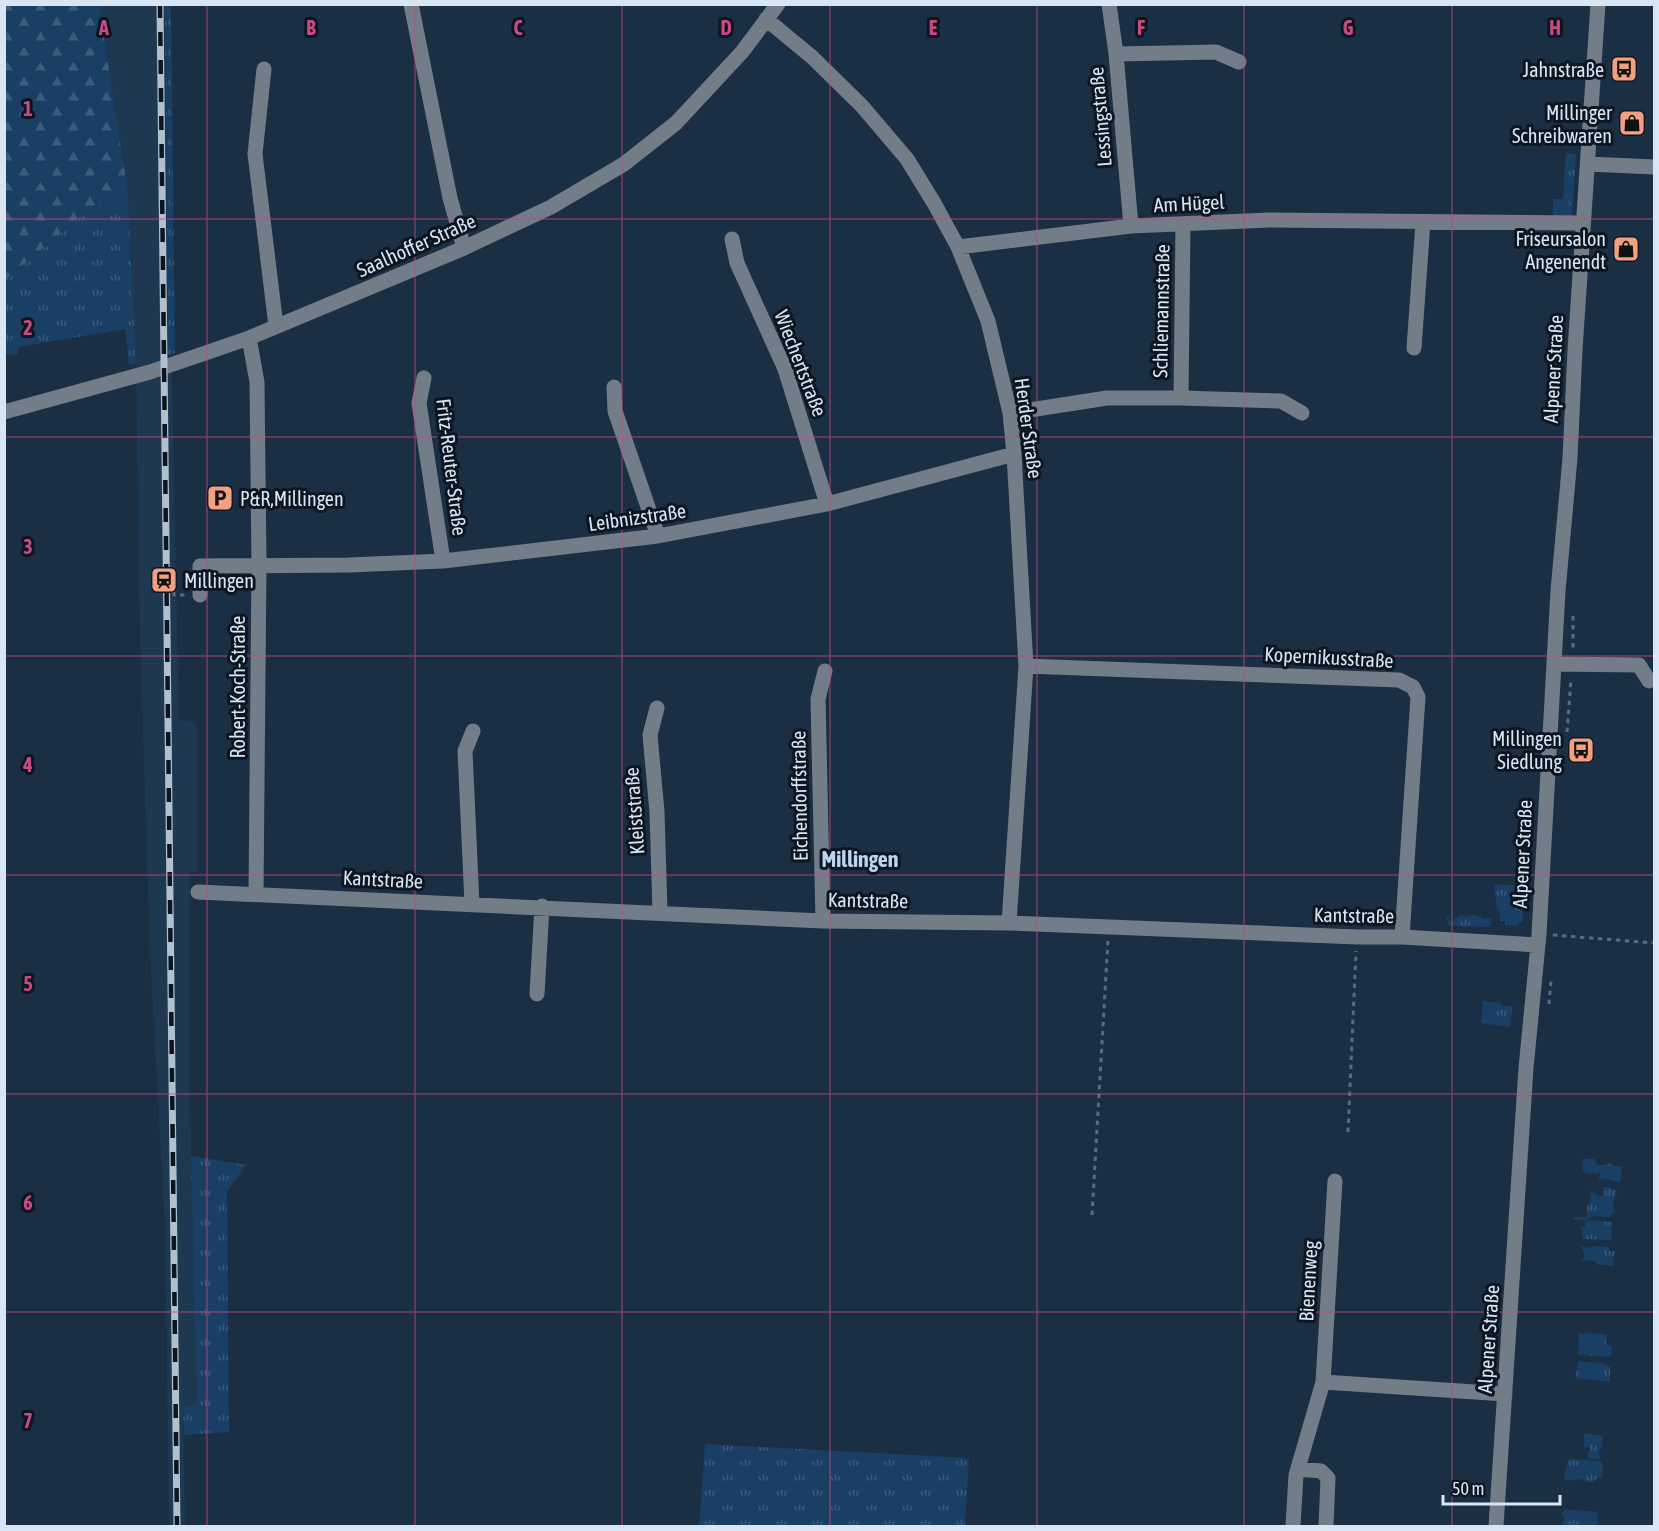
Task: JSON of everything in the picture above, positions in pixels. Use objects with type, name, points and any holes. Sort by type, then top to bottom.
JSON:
[{"type":"street","points":[[411,4],[450,198],[464,248]]},
{"type":"street","name":"Saalhoffer Straße","points":[[4,412],[150,372],[249,338],[464,248],[551,207],[624,164],[676,123],[742,52],[778,4]]},
{"type":"street","name":"Lessingstraße","points":[[1109,4],[1116,54],[1131,226]]},
{"type":"street","name":"Alpener Straße","points":[[1496,1527],[1526,1068],[1538,940],[1558,591],[1570,458],[1598,4]]},
{"type":"street","name":"Herder Straße","points":[[766,19],[812,57],[862,106],[907,159],[958,247],[988,321],[1010,413],[1026,666],[1009,923]]},
{"type":"street","points":[[1116,54],[1216,52],[1239,62]]},
{"type":"street","points":[[264,69],[255,154],[276,326]]},
{"type":"street","points":[[1588,164],[1654,167]]},
{"type":"street","name":"Am Hügel","points":[[958,247],[1131,226],[1269,220],[1583,223]]},
{"type":"street","points":[[1414,348],[1423,222]]},
{"type":"street","name":"Schliemannstraße","points":[[1180,398],[1183,224]]},
{"type":"street","name":"Wiechertstraße","points":[[732,239],[737,263],[785,369],[827,504]]},
{"type":"street","name":"Robert-Koch-Straße","points":[[249,338],[256,382],[259,564],[256,894]]},
{"type":"street","name":"Fritz-Reuter-Straße","points":[[424,378],[419,403],[443,561]]},
{"type":"street","points":[[614,387],[615,411],[658,536]]},
{"type":"street","name":"Schliemannstraße","points":[[1010,413],[1107,398],[1281,401],[1302,412]]},
{"type":"street","name":"Leibnizstraße","points":[[200,595],[200,566],[349,565],[443,561],[658,536],[827,504],[1014,454]]},
{"type":"street","points":[[1554,664],[1639,665],[1649,681]]},
{"type":"street","name":"Kopernikusstraße","points":[[1026,666],[1399,680],[1413,687],[1418,697],[1402,937]]},
{"type":"street","name":"Eichendorffstraße","points":[[823,921],[818,699],[825,671]]},
{"type":"street","name":"Kleiststraße","points":[[657,708],[650,735],[657,812],[660,912]]},
{"type":"street","points":[[472,904],[465,751],[473,731]]},
{"type":"street","name":"Kantstraße","points":[[198,892],[542,906],[823,921],[1009,923],[1357,937],[1538,940]]},
{"type":"street","points":[[537,994],[542,906]]},
{"type":"street","name":"Bienenweg","points":[[1293,1527],[1298,1469],[1323,1382],[1335,1182]]},
{"type":"street","points":[[1323,1382],[1505,1394]]},
{"type":"street","points":[[1298,1469],[1321,1471],[1328,1478],[1326,1527]]},
{"type":"path","points":[[161,577],[173,578],[174,595],[200,595]]},
{"type":"path","points":[[1092,1215],[1109,927]]},
{"type":"path","points":[[1348,1132],[1357,937]]},
{"type":"path","points":[[1538,940],[1654,943]]},
{"type":"shaded area","points":[[99,5],[165,5],[168,355],[172,381],[179,719],[197,724],[198,872],[190,872],[190,1109],[197,1404],[183,1407],[185,1526],[169,1526],[165,1228],[150,952],[140,638],[136,364],[128,192]]},
{"type":"green space","points":[[5,4],[99,5],[128,192],[88,210],[5,280]]},
{"type":"green space","points":[[165,5],[171,5],[175,347],[175,353],[168,355]]},
{"type":"green space","points":[[1566,153],[1576,154],[1572,216],[1553,219],[1553,199],[1563,199]]},
{"type":"green space","points":[[128,192],[136,364],[129,365],[125,329],[18,347],[19,355],[5,354],[5,280],[88,210]]},
{"type":"green space","points":[[1494,884],[1524,886],[1523,921],[1516,926],[1505,925],[1506,921],[1500,921]]},
{"type":"green space","points":[[1449,915],[1448,919],[1451,921],[1462,915],[1464,917],[1477,915],[1478,917],[1481,915],[1481,918],[1491,918],[1491,924],[1488,927],[1449,926],[1446,916]]},
{"type":"green space","points":[[1483,1001],[1501,1003],[1501,1006],[1513,1006],[1510,1027],[1481,1023]]},
{"type":"green space","points":[[191,1156],[246,1165],[227,1192],[229,1432],[184,1435],[183,1406],[197,1404]]},
{"type":"green space","points":[[1583,1159],[1595,1159],[1597,1165],[1609,1163],[1620,1166],[1622,1168],[1620,1182],[1598,1178],[1601,1174],[1599,1172],[1595,1174],[1592,1172],[1592,1174],[1582,1172]]},
{"type":"green space","points":[[1604,1186],[1617,1190],[1613,1204],[1615,1212],[1609,1217],[1592,1216],[1586,1220],[1612,1222],[1611,1240],[1583,1239],[1581,1227],[1585,1227],[1585,1220],[1573,1219],[1574,1217],[1587,1217],[1591,1190],[1603,1197]]},
{"type":"green space","points":[[1581,1246],[1587,1248],[1609,1247],[1609,1251],[1615,1251],[1613,1266],[1596,1264],[1590,1260],[1582,1261],[1581,1259],[1585,1257]]},
{"type":"green space","points":[[1579,1333],[1607,1334],[1606,1345],[1612,1346],[1611,1357],[1578,1354]]},
{"type":"green space","points":[[1578,1361],[1602,1363],[1610,1367],[1610,1382],[1575,1378]]},
{"type":"green space","points":[[1584,1433],[1603,1436],[1602,1448],[1599,1451],[1600,1459],[1588,1459],[1587,1452],[1590,1451],[1588,1446],[1584,1448]]},
{"type":"green space","points":[[705,1444],[969,1458],[965,1526],[699,1526]]},
{"type":"green space","points":[[1569,1459],[1603,1461],[1602,1478],[1593,1482],[1586,1482],[1583,1479],[1566,1481],[1564,1475]]},
{"type":"green space","points":[[1564,1509],[1598,1512],[1597,1526],[1563,1526],[1564,1518],[1561,1512],[1564,1512]]},
{"type":"railway","points":[[160,4],[177,1526]]},
{"type":"place","name":"Jahnstraße","points":[[1624,69]]},
{"type":"place","name":"Millinger Schreibwaren","points":[[1632,123]]},
{"type":"place","name":"Friseursalon Angenendt","points":[[1626,249]]},
{"type":"place","name":"P&R,Millingen","points":[[220,498]]},
{"type":"place","name":"Millingen","points":[[164,580]]},
{"type":"place","name":"Millingen Siedlung","points":[[1581,750]]},
{"type":"district","name":"Millingen","points":[[860,859]]}]
